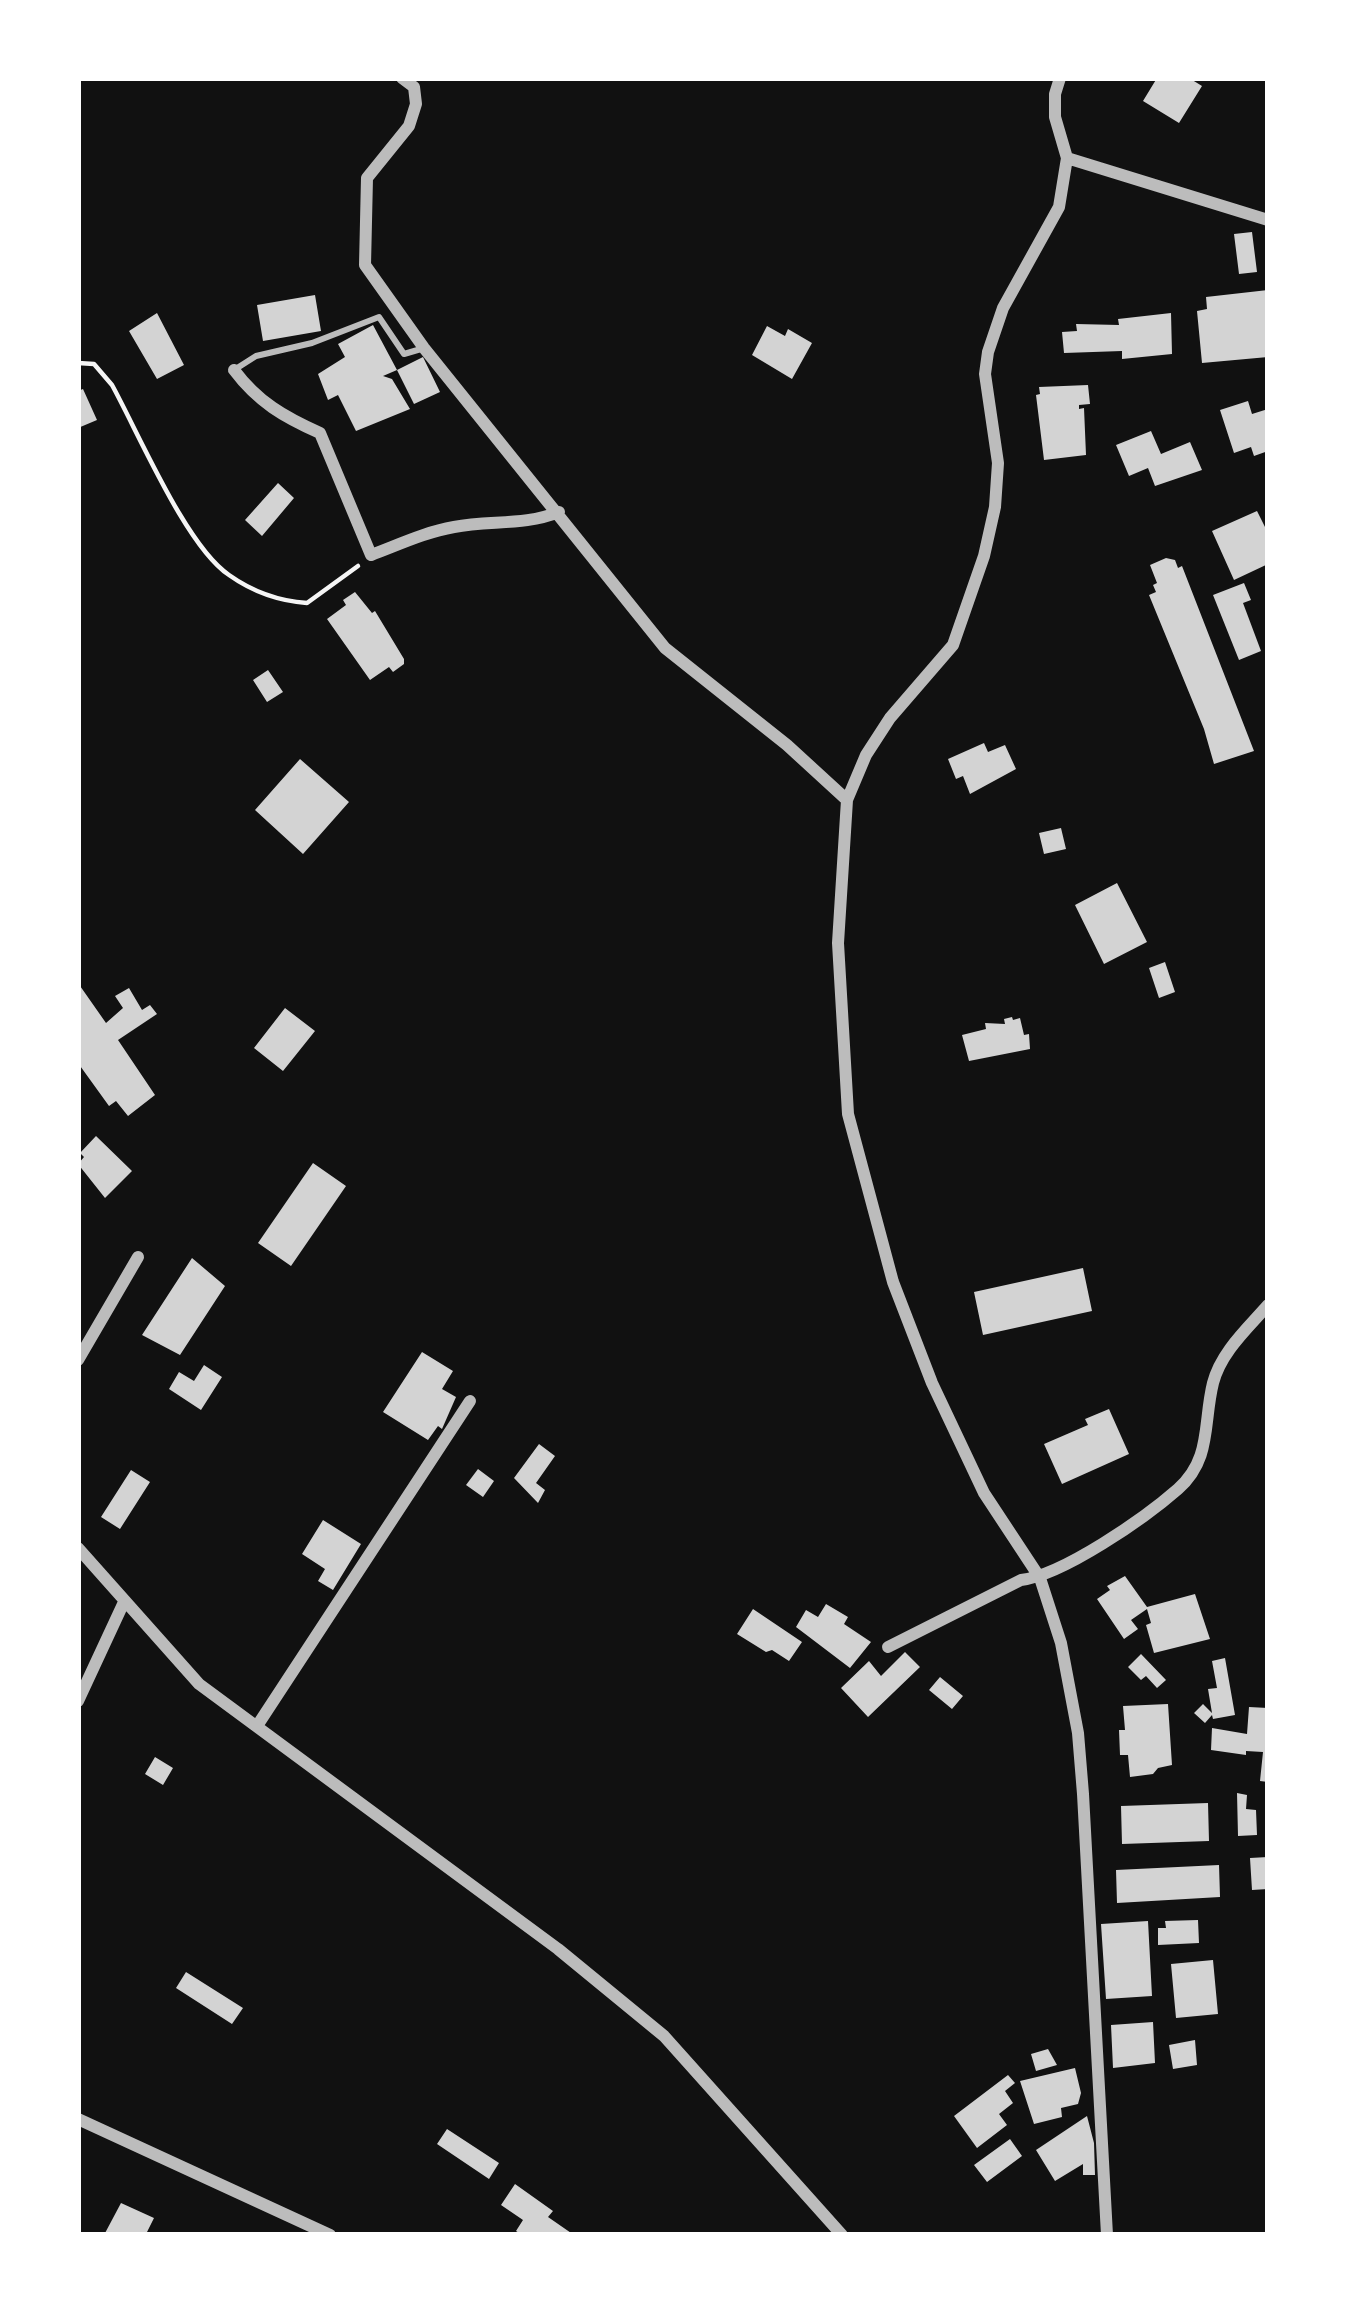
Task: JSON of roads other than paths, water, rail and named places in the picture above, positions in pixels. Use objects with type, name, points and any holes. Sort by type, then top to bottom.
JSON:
[{"type":"street","points":[[403,78],[414,87],[416,104],[409,126],[367,178],[364,266],[424,348],[665,648],[787,745],[847,800]]},
{"type":"street","points":[[1060,78],[1055,117],[1066,158],[1059,207],[1003,308],[988,352],[986,374],[998,463],[995,507],[965,616],[952,645],[890,718],[866,755],[847,800],[838,943],[848,1114],[892,1282],[932,1383],[984,1493],[1040,1578],[1061,1643],[1078,1733],[1107,2235]]},
{"type":"street","points":[[1066,158],[1268,220]]},
{"type":"street","points":[[234,370],[251,393],[278,414],[320,433],[371,555],[434,531],[533,523],[559,512]]},
{"type":"street","points":[[78,1360],[139,1257]]},
{"type":"street","points":[[888,1647],[1021,1580],[1040,1578],[1160,1505],[1194,1475],[1204,1456],[1213,1382],[1224,1356],[1268,1305]]},
{"type":"street","points":[[257,1726],[470,1401]]},
{"type":"street","points":[[78,1548],[199,1684],[558,1949],[664,2036],[842,2235]]},
{"type":"street","points":[[78,1701],[124,1602]]},
{"type":"street","points":[[78,2119],[330,2235]]},
{"type":"lane","points":[[234,370],[256,356],[312,343],[379,317],[404,354],[424,348]]}]
